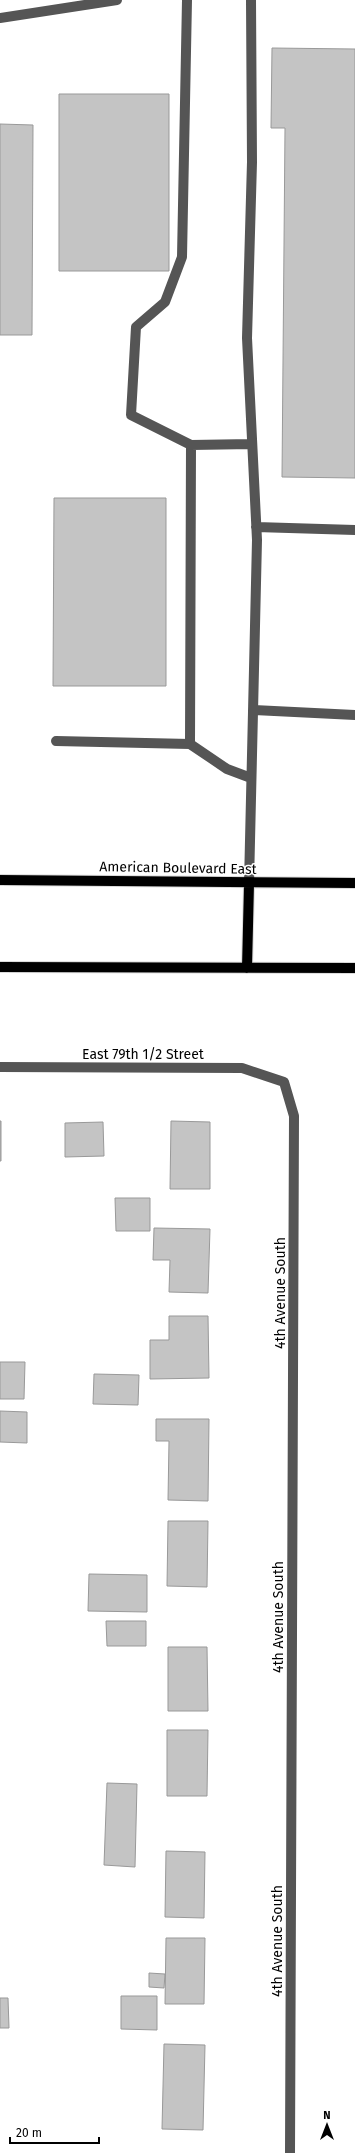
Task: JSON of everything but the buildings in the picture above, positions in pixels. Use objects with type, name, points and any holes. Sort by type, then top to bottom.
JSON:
[{"type":"main road","name":"American Boulevard East","points":[[0,880],[249,884],[355,883]]},
{"type":"main road","points":[[247,968],[249,884]]},
{"type":"main road","points":[[0,967],[355,968]]},
{"type":"street","points":[[0,18],[118,0]]},
{"type":"street","points":[[186,0],[182,257],[165,302],[136,327],[131,415],[191,445],[252,444]]},
{"type":"street","points":[[249,884],[256,527],[247,338],[252,162],[251,0]]},
{"type":"street","points":[[190,744],[191,445]]},
{"type":"street","points":[[256,527],[355,530]]},
{"type":"street","points":[[253,710],[355,715]]},
{"type":"street","points":[[56,741],[190,744],[227,769],[251,778]]},
{"type":"street","name":"East 79th 1/2 Street","points":[[0,1067],[242,1068],[284,1082]]},
{"type":"street","name":"4th Avenue South","points":[[284,1082],[294,1116],[290,2153]]}]
